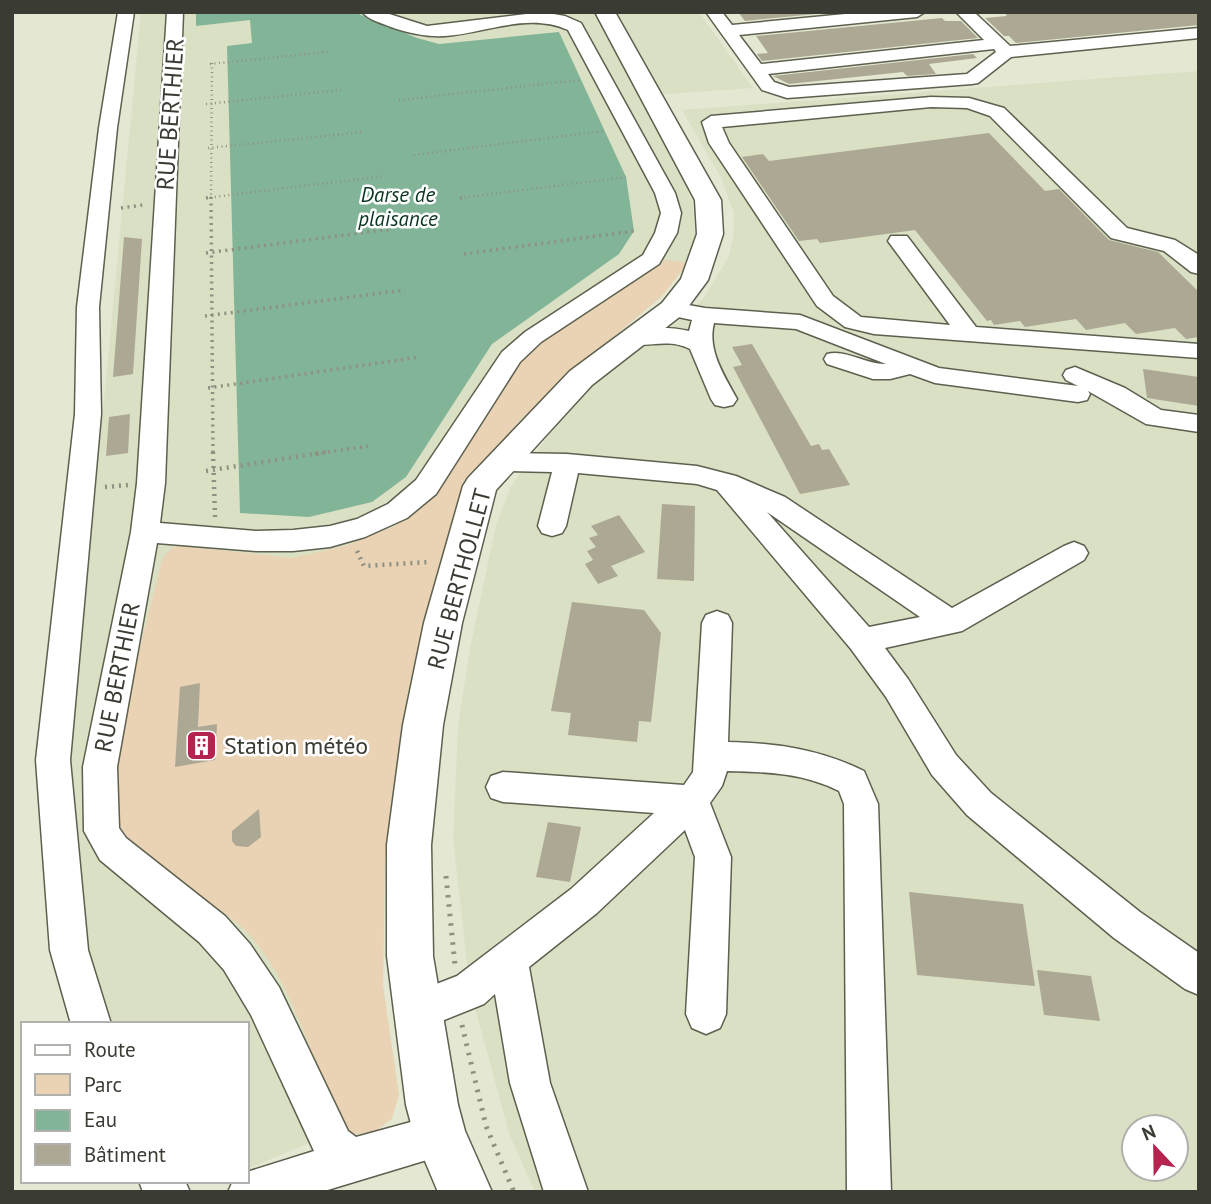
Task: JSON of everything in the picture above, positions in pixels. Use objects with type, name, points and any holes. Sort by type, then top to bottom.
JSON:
[{"type":"main road","name":"RUE BERTHOLLET","points":[[465,1192],[440,1135],[432,1105],[410,956],[409,845],[423,725],[443,623],[480,486],[581,377],[633,338],[689,312],[694,280],[710,234],[708,200],[605,12]]},
{"type":"street","points":[[90,1022],[69,950],[53,760],[88,414],[88,307],[108,128],[126,12]]},
{"type":"street","name":"RUE BERTHIER","points":[[175,12],[151,474],[145,532],[100,768],[102,831],[113,849],[212,929],[237,957],[265,1001],[333,1146],[351,1160]]},
{"type":"street","points":[[145,532],[270,542],[298,541],[347,531],[374,522],[415,499],[426,487],[511,357],[533,337],[651,259],[666,233],[671,213],[665,192],[575,27],[559,20],[537,19],[426,31],[370,12]]},
{"type":"street","points":[[714,12],[768,86],[787,93],[972,79],[1002,48]]},
{"type":"street","points":[[727,31],[917,12]]},
{"type":"street","points":[[964,12],[1002,48]]},
{"type":"street","points":[[756,70],[1199,33]]},
{"type":"street","points":[[776,90],[791,114]]},
{"type":"street","points":[[1199,267],[1177,249],[1165,244],[1128,238],[1119,233],[997,112],[985,106],[931,102],[714,121],[710,125],[719,143],[825,301],[853,322],[874,327],[1199,351]]},
{"type":"street","points":[[899,241],[968,333]]},
{"type":"street","points":[[689,312],[699,326],[700,345],[724,399]]},
{"type":"street","points":[[689,312],[800,322],[936,375],[1077,384],[1116,394],[1155,418],[1199,424]]},
{"type":"street","points":[[633,338],[675,333],[700,345]]},
{"type":"street","points":[[835,359],[873,373],[889,373],[909,365]]},
{"type":"street","points":[[502,462],[567,463],[697,475],[726,484],[775,504],[951,623]]},
{"type":"street","points":[[552,526],[567,463]]},
{"type":"street","points":[[726,484],[862,640],[897,688],[944,765],[979,804],[1127,925],[1199,976]]},
{"type":"street","points":[[862,640],[951,623],[1074,553]]},
{"type":"street","points":[[417,1010],[470,990],[584,901],[692,801],[710,776],[717,623]]},
{"type":"street","points":[[711,756],[788,758],[826,766],[852,780],[861,804],[869,1192]]},
{"type":"street","points":[[503,787],[692,801]]},
{"type":"street","points":[[692,801],[713,857],[706,1014]]},
{"type":"street","points":[[509,960],[530,1083],[566,1192]]},
{"type":"street","points":[[250,1192],[440,1135]]},
{"type":"path","points":[[216,537],[208,316],[211,64],[328,52]]},
{"type":"path","points":[[398,100],[580,80]]},
{"type":"path","points":[[209,104],[341,90]]},
{"type":"path","points":[[414,155],[604,131]]},
{"type":"path","points":[[209,148],[364,132]]},
{"type":"path","points":[[208,198],[385,176]]},
{"type":"path","points":[[460,198],[626,177]]},
{"type":"path","points":[[208,253],[392,229]]},
{"type":"path","points":[[464,254],[634,231]]},
{"type":"path","points":[[208,316],[405,289]]},
{"type":"path","points":[[210,388],[420,357]]},
{"type":"path","points":[[206,471],[368,446]]},
{"type":"path","points":[[347,531],[364,566],[460,560]]},
{"type":"path","points":[[444,866],[457,995],[486,1126],[514,1192]]},
{"type":"shaded area","points":[[141,12],[699,12],[753,88],[639,96],[684,181],[693,205],[695,235],[688,263],[661,297],[569,374],[518,422],[474,475],[423,629],[385,856],[383,986],[399,1095],[307,1144],[248,1169],[248,1022],[105,1022],[82,962],[69,768]]},
{"type":"shaded area","points":[[1199,71],[1199,1192],[535,1192],[510,1136],[470,990],[453,838],[458,726],[470,648],[496,525],[511,486],[564,415],[599,379],[675,324],[703,299],[729,256],[734,213],[721,178],[682,110]]},
{"type":"green space","points":[[659,259],[688,263],[661,297],[569,374],[518,422],[474,475],[423,629],[385,856],[383,986],[399,1095],[392,1119],[374,1132],[351,1135],[338,1124],[300,1022],[261,949],[229,916],[147,858],[130,841],[118,822],[111,785],[114,757],[163,557],[173,547],[184,546],[292,558],[345,546],[395,526],[436,493],[521,361],[539,342],[622,289]]},
{"type":"water","name":"Darse de plaisance","points":[[196,12],[354,12],[417,38],[439,44],[559,32],[626,177],[634,231],[619,254],[492,344],[406,477],[372,502],[309,517],[240,513],[227,46],[252,43],[250,20],[196,26]]},
{"type":"building","points":[[738,12],[836,12],[745,21]]},
{"type":"building","points":[[1004,12],[1199,12],[1199,25],[1016,43],[985,18],[1007,16]]},
{"type":"building","points":[[942,18],[945,21],[961,21],[978,38],[762,61],[757,54],[768,53],[756,36]]},
{"type":"building","points":[[973,54],[977,58],[929,64],[936,74],[907,76],[903,72],[789,84],[773,76]]},
{"type":"building","points":[[989,133],[1045,191],[1059,189],[1109,240],[1158,252],[1199,292],[1199,337],[1186,339],[1175,328],[1136,334],[1125,323],[1086,330],[1076,319],[1025,327],[1020,321],[994,325],[991,320],[987,321],[915,230],[820,243],[817,239],[799,241],[742,157],[763,154],[769,161]]},
{"type":"building","points":[[124,237],[142,239],[133,374],[113,377]]},
{"type":"building","points":[[752,344],[811,446],[819,444],[822,450],[829,449],[850,485],[800,494],[733,367],[742,365],[732,347]]},
{"type":"building","points":[[1143,369],[1199,377],[1199,406],[1147,398]]},
{"type":"building","points":[[130,414],[128,453],[106,456],[109,417]]},
{"type":"building","points":[[662,504],[695,506],[694,581],[657,579]]},
{"type":"building","points":[[619,515],[645,552],[611,566],[618,576],[598,584],[585,564],[593,560],[587,551],[596,547],[589,538],[598,535],[591,526]]},
{"type":"building","points":[[572,602],[644,610],[661,633],[651,722],[639,721],[637,742],[568,735],[571,713],[551,711]]},
{"type":"building","points":[[200,683],[198,727],[217,724],[215,760],[175,767],[180,687]]},
{"type":"building","points":[[259,809],[261,837],[248,847],[236,846],[232,841],[232,831]]},
{"type":"building","points":[[548,822],[581,827],[570,882],[536,877]]},
{"type":"building","points":[[909,892],[1023,904],[1035,986],[917,975]]},
{"type":"building","points":[[1037,970],[1091,976],[1100,1021],[1044,1015]]},
{"type":"place","name":"Station météo","points":[[201,745]]}]
